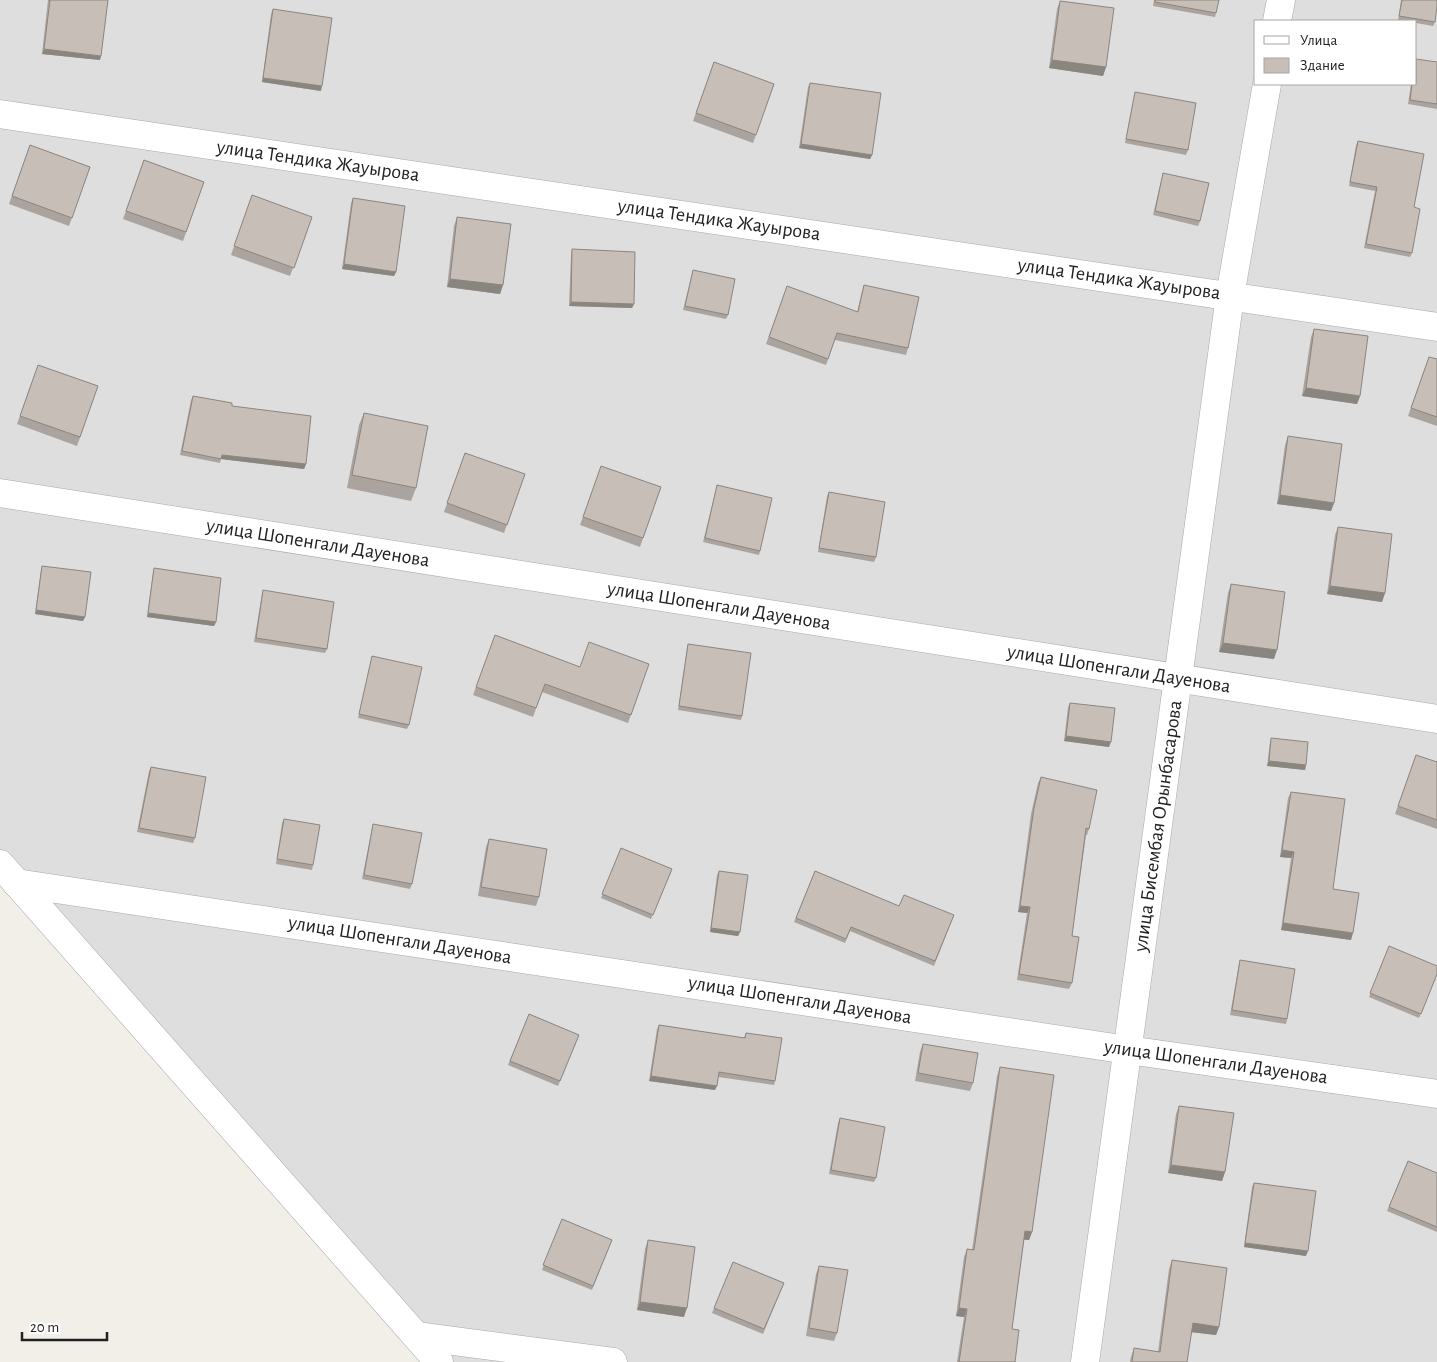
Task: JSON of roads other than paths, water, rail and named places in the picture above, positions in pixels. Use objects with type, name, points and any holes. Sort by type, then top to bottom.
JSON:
[{"type":"street","points":[[1278,20],[1281,0]]},
{"type":"street","name":"улица Бисембая Орынбасарова","points":[[1085,1362],[1230,296],[1267,85]]},
{"type":"street","name":"улица Тендика Жауырова","points":[[0,114],[1437,327]]},
{"type":"street","name":"улица Шопенгали Дауенова","points":[[0,493],[1437,719]]},
{"type":"street","points":[[8,874],[439,1362]]},
{"type":"street","name":"улица Шопенгали Дауенова","points":[[8,874],[1128,1050],[1437,1094]]},
{"type":"street","points":[[416,1336],[614,1362]]}]
